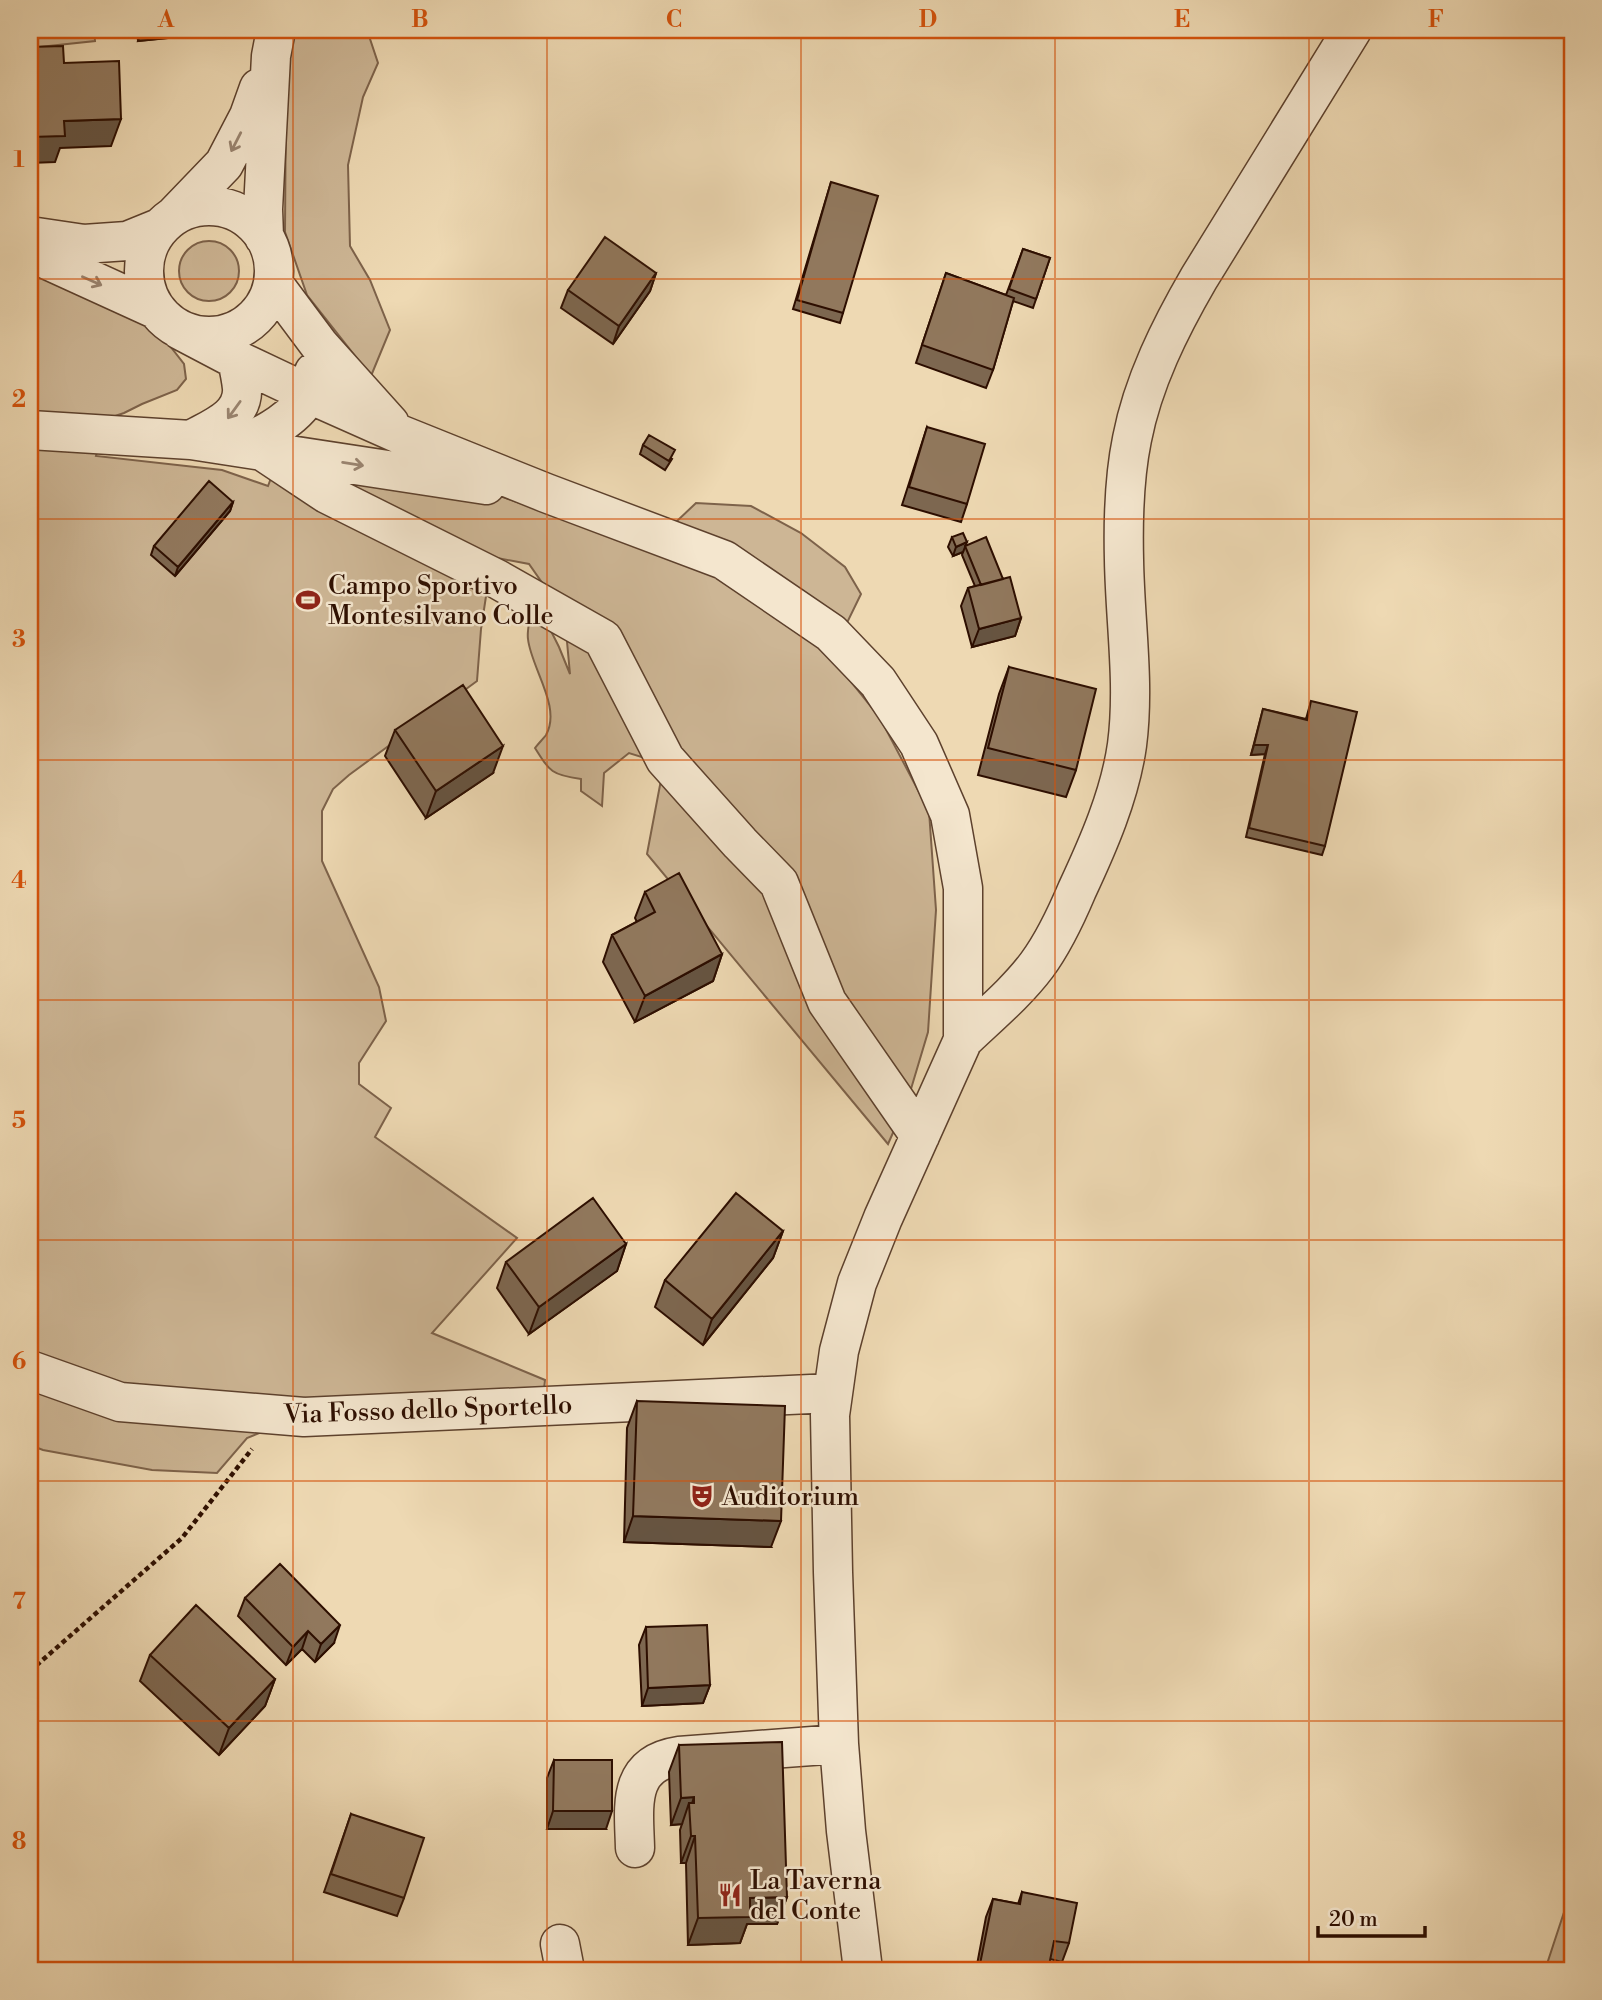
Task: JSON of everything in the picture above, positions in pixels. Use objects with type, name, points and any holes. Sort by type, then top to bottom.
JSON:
[{"type":"street","points":[[863,1970],[846,1831],[839,1744],[830,1460],[832,1394],[842,1335],[874,1239],[963,1040],[1021,984],[1045,953],[1063,922],[1110,810],[1127,745],[1129,709],[1124,559],[1126,488],[1134,430],[1157,361],[1199,278],[1352,30]]},
{"type":"street","points":[[273,43],[249,116],[225,164],[167,222],[148,247],[144,268],[146,290],[168,320],[237,360],[399,433],[546,493],[724,560],[831,634],[878,682],[919,744],[950,815],[963,888],[963,1040]]},
{"type":"street","points":[[264,237],[263,209],[273,43]]},
{"type":"street","points":[[30,236],[84,244],[127,241],[194,207],[214,205],[234,210],[251,221],[264,237],[271,251],[273,282],[266,301],[254,318],[238,329],[219,336],[199,336],[30,253]]},
{"type":"street","points":[[273,282],[320,346],[399,433]]},
{"type":"street","points":[[251,448],[290,415],[309,394],[320,346]]},
{"type":"street","points":[[191,440],[228,419],[240,404],[242,389],[237,360]]},
{"type":"street","points":[[30,430],[191,440],[546,493]]},
{"type":"street","points":[[251,448],[399,433]]},
{"type":"street","points":[[251,448],[327,494],[497,579],[603,639],[666,758],[740,843],[779,883],[827,1002],[920,1136]]},
{"type":"street","name":"Via Fosso dello Sportello","points":[[30,1370],[120,1402],[304,1417],[832,1394]]},
{"type":"street","points":[[635,1848],[635,1790],[646,1770],[657,1762],[679,1756],[839,1744]]},
{"type":"path","points":[[30,1671],[182,1538],[278,1415]]},
{"type":"shaded area","points":[[30,30],[94,30],[95,41],[30,48]]},
{"type":"shaded area","points":[[294,30],[367,30],[378,63],[363,97],[348,165],[350,246],[370,280],[390,330],[371,376],[307,295],[285,232],[286,84]]},
{"type":"shaded area","points":[[209,241],[226,246],[234,254],[239,271],[234,288],[226,296],[209,301],[192,296],[184,288],[179,271],[184,254],[192,246]]},
{"type":"shaded area","points":[[30,270],[93,296],[159,332],[184,364],[186,379],[177,390],[106,419],[96,456],[222,470],[268,486],[274,470],[497,495],[537,509],[676,522],[696,503],[751,506],[801,533],[845,567],[861,594],[844,629],[824,648],[880,718],[929,811],[936,910],[928,1032],[908,1099],[888,1144],[647,854],[664,764],[629,753],[604,773],[602,806],[581,791],[581,779],[553,771],[535,748],[546,735],[550,712],[530,650],[530,617],[547,623],[570,674],[566,631],[552,597],[529,564],[492,557],[481,629],[477,681],[349,775],[333,789],[322,811],[322,861],[379,987],[386,1021],[359,1063],[359,1084],[391,1108],[375,1137],[517,1238],[432,1333],[545,1380],[543,1398],[326,1406],[247,1438],[217,1473],[152,1470],[43,1450],[30,1445],[30,392],[36,389],[36,363],[30,342]]},
{"type":"shaded area","points":[[1572,1888],[1572,1970],[1545,1970]]},
{"type":"building","points":[[63,46],[64,63],[119,61],[121,119],[64,121],[65,136],[30,137],[30,47]]},
{"type":"building","points":[[831,182],[878,196],[843,313],[797,300]]},
{"type":"building","points":[[605,237],[656,273],[619,326],[568,290]]},
{"type":"building","points":[[1023,249],[1050,258],[1036,299],[1009,289]]},
{"type":"building","points":[[946,273],[1014,298],[993,370],[922,345]]},
{"type":"building","points":[[927,427],[985,444],[967,504],[909,487]]},
{"type":"building","points":[[649,435],[675,450],[669,461],[643,445]]},
{"type":"building","points":[[209,481],[233,502],[178,567],[154,546]]},
{"type":"building","points":[[963,533],[967,542],[956,547],[952,537]]},
{"type":"building","points":[[986,537],[1003,579],[981,585],[965,546]]},
{"type":"building","points":[[1010,577],[1021,618],[979,629],[968,588]]},
{"type":"building","points":[[1009,667],[1096,689],[1076,770],[988,748]]},
{"type":"building","points":[[463,685],[503,746],[436,791],[395,730]]},
{"type":"building","points":[[1311,701],[1357,712],[1325,846],[1249,828],[1268,745],[1254,745],[1263,709],[1307,720]]},
{"type":"building","points":[[679,873],[722,954],[645,996],[612,935],[655,912],[645,892]]},
{"type":"building","points":[[736,1193],[783,1231],[712,1319],[665,1280]]},
{"type":"building","points":[[593,1198],[626,1244],[539,1307],[506,1262]]},
{"type":"building","points":[[637,1401],[785,1406],[781,1521],[633,1516]]},
{"type":"building","points":[[280,1564],[340,1625],[321,1644],[308,1631],[293,1647],[245,1598]]},
{"type":"building","points":[[196,1605],[275,1679],[229,1728],[150,1655]]},
{"type":"building","points":[[707,1625],[710,1685],[648,1688],[646,1627]]},
{"type":"building","points":[[782,1742],[787,1897],[750,1898],[750,1917],[698,1918],[695,1836],[691,1836],[689,1803],[694,1803],[694,1797],[681,1798],[679,1745]]},
{"type":"building","points":[[554,1760],[612,1760],[612,1811],[553,1811]]},
{"type":"building","points":[[351,1814],[424,1838],[404,1898],[331,1874]]},
{"type":"building","points":[[1022,1892],[1077,1903],[1069,1943],[1054,1941],[1048,1970],[1012,1970],[980,1964],[993,1899],[1020,1904]]},
{"type":"place","name":"Campo Sportivo Montesilvano Colle","points":[[308,600]]},
{"type":"place","name":"Auditorium","points":[[702,1496]]},
{"type":"place","name":"La Taverna del Conte","points":[[730,1895]]}]
